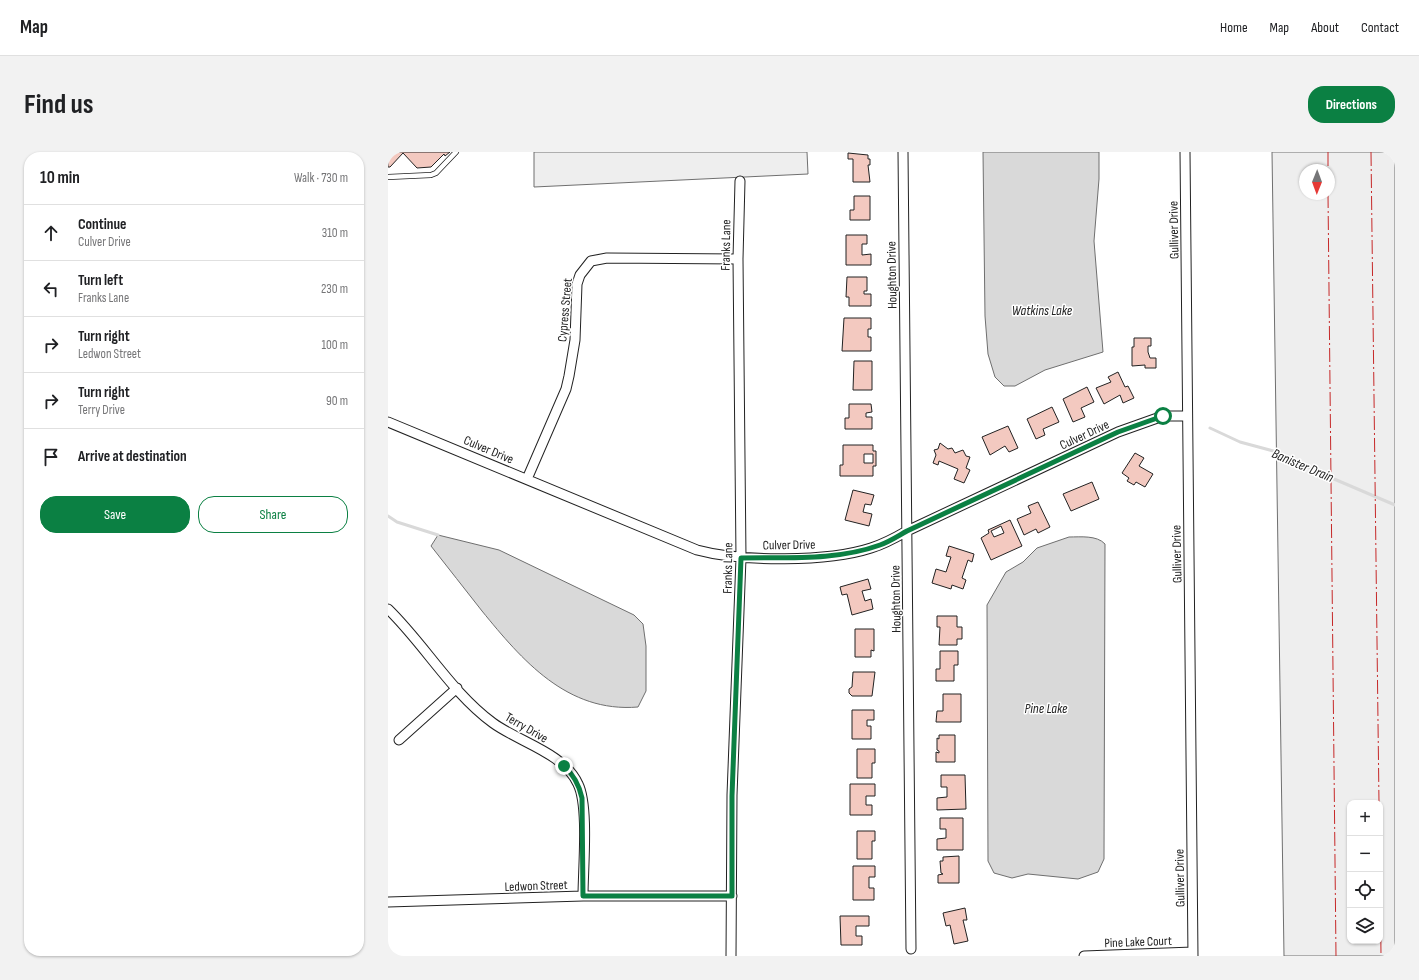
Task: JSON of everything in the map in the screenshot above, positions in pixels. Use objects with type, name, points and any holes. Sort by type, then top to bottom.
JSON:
[{"type":"street","name":"Houghton Drive","points":[[903,152],[911,949]]},
{"type":"street","name":"Gulliver Drive","points":[[1185,152],[1193,954]]},
{"type":"street","name":"Franks Lane","points":[[732,956],[732,796],[741,558],[738,259],[740,181]]},
{"type":"street","name":"Cypress Street","points":[[526,479],[566,389],[575,340],[577,284],[586,265],[591,262],[607,258],[738,259]]},
{"type":"street","name":"Culver Drive","points":[[388,422],[697,550],[741,558],[817,557],[859,552],[882,545],[907,531],[1118,432],[1163,416],[1187,416]]},
{"type":"street","name":"Terry Drive","points":[[388,609],[478,710],[501,728],[531,744],[571,772],[578,783],[584,811],[583,896]]},
{"type":"street","points":[[399,740],[457,688]]},
{"type":"street","name":"Ledwon Street","points":[[388,902],[583,896],[732,896]]},
{"type":"street","name":"Pine Lake Court","points":[[1084,956],[1193,954]]},
{"type":"lane","points":[[388,177],[431,175],[436,173],[456,152]]},
{"type":"shaded area","points":[[534,152],[807,152],[808,174],[534,187]]},
{"type":"shaded area","points":[[1272,152],[1395,152],[1395,956],[1284,956]]},
{"type":"water","name":"Watkins Lake","points":[[983,152],[1099,152],[1099,179],[1094,241],[1103,352],[1045,370],[1015,386],[1004,386],[995,377],[988,354],[985,316]]},
{"type":"water","points":[[438,535],[499,550],[634,615],[643,624],[646,646],[646,691],[638,707],[613,707],[589,701],[568,692],[548,680],[513,648],[431,546]]},
{"type":"water","name":"Pine Lake","points":[[1069,537],[1093,538],[1102,541],[1105,544],[1104,859],[1098,872],[1078,879],[1028,874],[1012,878],[994,873],[988,861],[987,605],[1006,572],[1023,562],[1037,548]]},
{"type":"building","points":[[388,152],[450,152],[445,156],[444,154],[431,167],[417,168],[403,153],[390,167],[388,167]]},
{"type":"building","points":[[848,153],[868,155],[868,159],[870,159],[870,165],[868,165],[870,182],[853,182],[853,159],[848,159]]},
{"type":"building","points":[[854,196],[870,196],[870,220],[850,220],[850,210],[854,210]]},
{"type":"building","points":[[846,235],[867,235],[867,244],[862,244],[862,255],[871,254],[871,265],[846,265]]},
{"type":"building","points":[[847,277],[867,277],[867,291],[864,291],[864,294],[871,294],[871,306],[849,306],[849,297],[846,297]]},
{"type":"building","points":[[844,318],[871,318],[871,329],[868,329],[868,337],[871,337],[871,351],[842,351]]},
{"type":"building","points":[[1134,338],[1151,338],[1151,346],[1148,346],[1148,352],[1150,358],[1156,358],[1156,368],[1145,368],[1145,365],[1132,366],[1132,347],[1134,347]]},
{"type":"building","points":[[854,361],[872,361],[872,390],[853,390]]},
{"type":"building","points":[[1118,372],[1125,387],[1128,386],[1134,398],[1123,403],[1120,395],[1104,404],[1096,388],[1111,382],[1108,377]]},
{"type":"building","points":[[1087,387],[1094,402],[1081,408],[1085,417],[1073,422],[1063,399]]},
{"type":"building","points":[[849,404],[871,404],[872,412],[866,413],[866,417],[872,417],[872,429],[845,429],[845,418],[849,418]]},
{"type":"building","points":[[1052,407],[1059,422],[1043,429],[1045,435],[1036,439],[1027,419]]},
{"type":"building","points":[[1008,426],[1018,448],[1009,452],[1005,446],[990,455],[982,437]]},
{"type":"building","points":[[940,443],[948,449],[952,448],[955,453],[963,450],[966,456],[970,457],[966,468],[970,470],[964,483],[954,479],[958,469],[939,461],[938,465],[933,463],[936,455],[934,450],[938,449]]},
{"type":"building","points":[[843,445],[873,445],[873,451],[876,451],[876,466],[873,466],[873,476],[840,476],[840,465],[843,465]],"holes":[[[864,454],[873,454],[873,463],[864,463]]]},
{"type":"building","points":[[1135,453],[1144,458],[1139,466],[1153,474],[1145,487],[1136,482],[1134,485],[1127,481],[1129,478],[1122,473]]},
{"type":"building","points":[[1092,482],[1099,499],[1071,511],[1063,494]]},
{"type":"building","points":[[853,490],[874,495],[871,505],[865,504],[863,512],[872,514],[869,526],[845,520]]},
{"type":"building","points":[[1038,502],[1050,527],[1038,533],[1036,529],[1024,535],[1017,519],[1031,513],[1028,506]]},
{"type":"building","points":[[1010,520],[1022,546],[991,560],[981,538],[989,533],[988,530]],"holes":[[[1001,526],[1004,533],[994,537],[991,531]]]},
{"type":"building","points":[[949,546],[974,554],[972,562],[968,560],[962,578],[966,580],[963,589],[952,585],[951,589],[932,583],[936,569],[946,572],[951,557],[946,556]]},
{"type":"building","points":[[868,579],[871,589],[862,591],[865,601],[871,599],[873,609],[852,615],[847,594],[842,595],[840,587]]},
{"type":"building","points":[[937,616],[957,616],[957,627],[962,627],[962,639],[957,639],[957,645],[939,645],[940,627],[937,627]]},
{"type":"building","points":[[855,629],[874,629],[874,651],[871,650],[871,657],[855,657]]},
{"type":"building","points":[[940,651],[958,651],[958,665],[954,665],[954,681],[936,681],[936,669],[940,669]]},
{"type":"building","points":[[853,672],[875,672],[872,696],[852,696],[849,693],[849,689],[852,687]]},
{"type":"building","points":[[943,694],[961,694],[961,722],[936,722],[937,711],[943,711]]},
{"type":"building","points":[[852,710],[874,710],[874,720],[867,720],[867,726],[871,726],[871,739],[852,739]]},
{"type":"building","points":[[939,735],[955,735],[955,762],[936,762],[936,752],[939,753],[937,750],[937,738],[939,739]]},
{"type":"building","points":[[857,749],[875,749],[875,763],[872,763],[872,778],[857,778]]},
{"type":"building","points":[[941,775],[965,775],[966,809],[937,810],[937,798],[947,797],[947,787],[941,787]]},
{"type":"building","points":[[850,784],[875,784],[875,796],[866,796],[866,805],[872,805],[872,815],[850,815]]},
{"type":"building","points":[[940,818],[963,818],[963,850],[937,850],[937,839],[946,838],[946,829],[940,829]]},
{"type":"building","points":[[857,831],[875,831],[875,841],[872,841],[872,859],[857,859]]},
{"type":"building","points":[[959,856],[959,883],[938,883],[938,875],[943,874],[941,873],[940,861],[943,861],[943,857]]},
{"type":"building","points":[[853,866],[875,866],[875,877],[869,877],[869,888],[874,888],[874,900],[853,900]]},
{"type":"building","points":[[965,908],[967,920],[963,920],[968,941],[954,944],[950,925],[946,926],[943,913]]},
{"type":"building","points":[[840,916],[869,916],[869,926],[856,926],[856,936],[862,936],[862,945],[841,945]]},
{"type":"waterway","name":"Banister Drain","points":[[1210,428],[1240,442],[1277,452],[1320,473],[1395,505]]},
{"type":"waterway","points":[[388,516],[397,522],[438,535]]},
{"type":"power","points":[[1328,152],[1328,164]]},
{"type":"power","points":[[1371,152],[1379,800]]},
{"type":"power","points":[[1328,200],[1336,956]]},
{"type":"power","points":[[1380,872],[1381,956]]},
{"type":"route","points":[[564,766],[571,772],[578,783],[584,811],[583,896],[732,896],[732,796],[741,558],[817,557],[859,552],[882,545],[907,531],[1118,432],[1148,420],[1163,416]]}]
